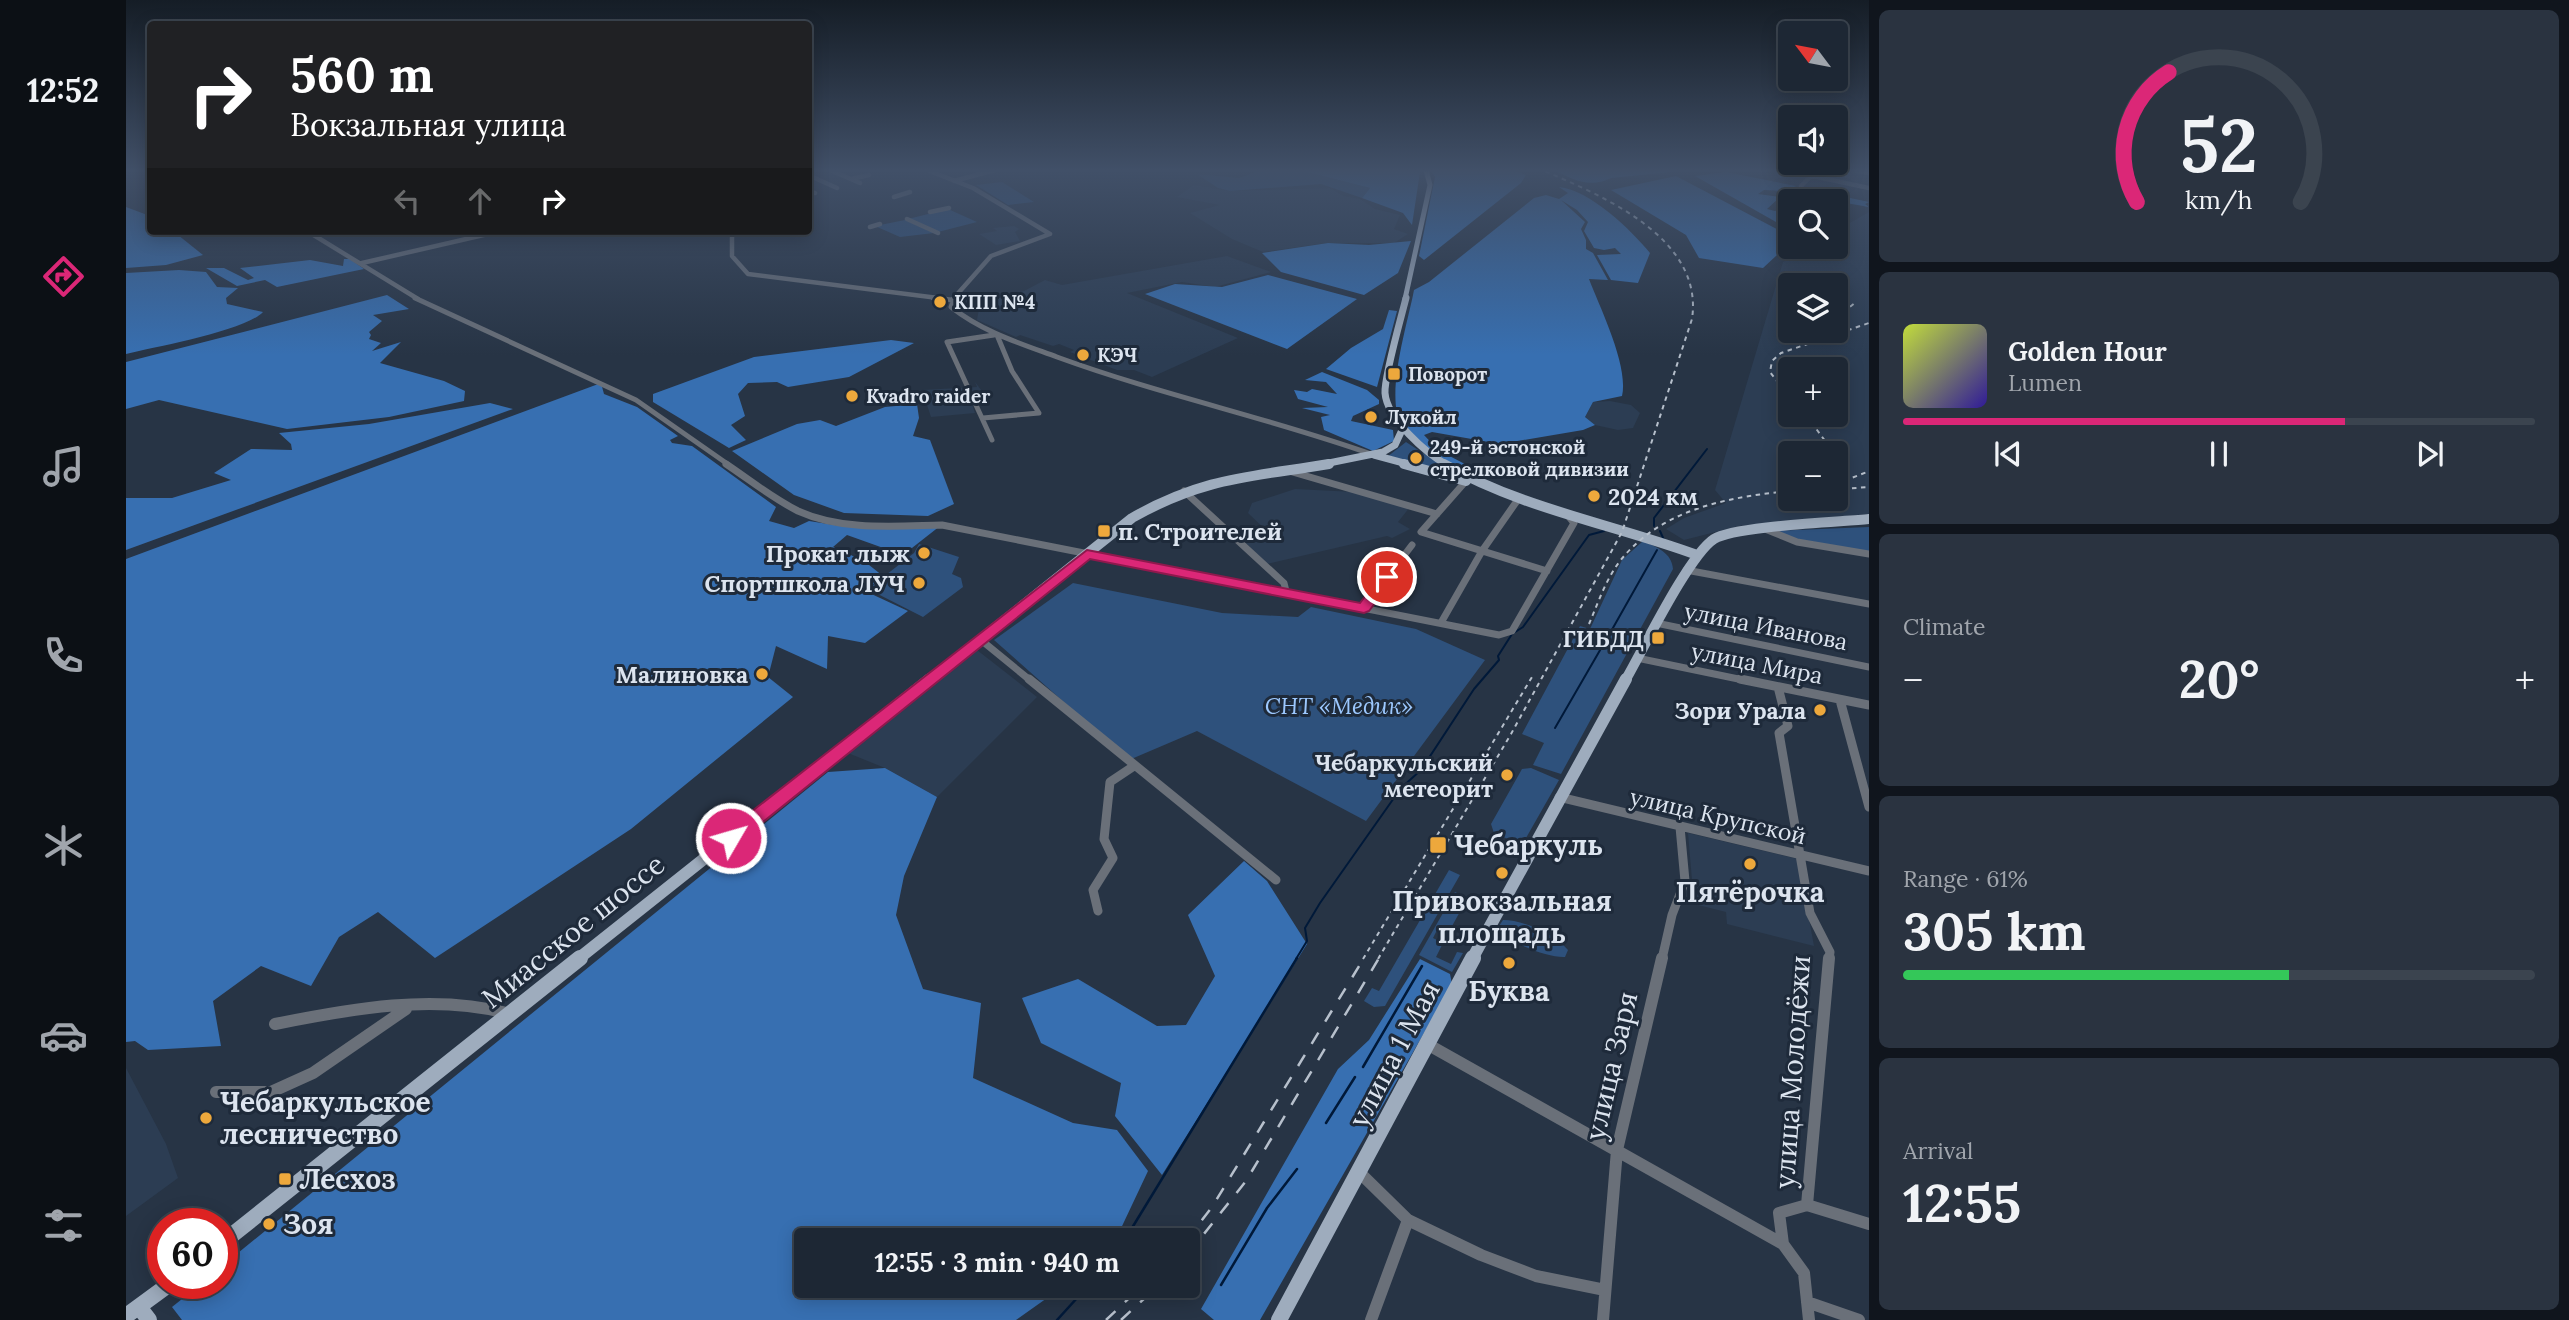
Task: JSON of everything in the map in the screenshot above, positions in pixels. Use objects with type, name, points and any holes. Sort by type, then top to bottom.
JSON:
[{"type":"main road","points":[[1420,232],[1385,394],[1402,430],[1412,442],[1435,459],[1489,487]]},
{"type":"main road","points":[[1374,455],[1395,445],[1402,430]]},
{"type":"main road","points":[[1374,455],[1489,487],[1695,558]]},
{"type":"main road","name":"Миасское шоссе","points":[[238,1230],[1132,518],[1183,490],[1232,475],[1374,455]]},
{"type":"main road","points":[[1676,551],[1708,543],[1725,535],[1765,528],[1869,519]]},
{"type":"main road","name":"улица 1 Мая","points":[[1279,1320],[1559,797],[1685,572],[1708,543]]},
{"type":"main road","points":[[1676,551],[1685,572]]},
{"type":"main road","points":[[138,1314],[154,1299]]},
{"type":"street","points":[[1047,232],[1050,233],[1046,239],[995,251],[952,300],[951,307],[957,314],[997,335],[1138,386],[1296,426],[1374,455]]},
{"type":"street","points":[[314,235],[450,316],[636,400],[778,500],[801,512],[834,522],[878,526],[942,525],[1264,590],[1286,591],[1442,621],[1499,635],[1509,634],[1574,523],[1566,513]]},
{"type":"street","points":[[362,263],[484,235]]},
{"type":"street","points":[[732,235],[732,256],[748,274],[952,300]]},
{"type":"street","points":[[992,440],[947,342],[997,335]]},
{"type":"street","points":[[983,418],[1039,413],[1002,349],[997,335]]},
{"type":"street","points":[[1002,349],[1017,342]]},
{"type":"street","points":[[1279,468],[1437,514]]},
{"type":"street","points":[[1466,481],[1421,532],[1547,571]]},
{"type":"street","points":[[1183,490],[1284,583],[1286,591]]},
{"type":"street","points":[[1442,621],[1482,551],[1519,498]]},
{"type":"street","points":[[1765,528],[1797,542],[1869,554]]},
{"type":"street","points":[[1364,608],[1412,545]]},
{"type":"street","points":[[1685,572],[1869,604]]},
{"type":"street","name":"улица Иванова","points":[[1656,623],[1869,667]]},
{"type":"street","points":[[981,640],[1276,880]]},
{"type":"street","name":"улица Мира","points":[[1637,658],[1869,705]]},
{"type":"street","name":"улица Молодёжи","points":[[1778,687],[1788,726],[1779,733],[1810,914],[1830,952],[1807,1205],[1779,1213],[1783,1244]]},
{"type":"street","points":[[1840,700],[1869,807]]},
{"type":"street","points":[[1098,911],[1093,890],[1113,858],[1104,839],[1110,782],[1134,766]]},
{"type":"street","name":"улица Крупской","points":[[1559,797],[1869,871]]},
{"type":"street","name":"улица Заря","points":[[1603,1320],[1616,1150],[1672,915],[1685,881],[1681,827]]},
{"type":"street","points":[[275,1024],[356,1008],[455,1007],[501,1010],[510,1014]]},
{"type":"street","points":[[216,1091],[271,1092],[313,1073],[407,1008]]},
{"type":"street","points":[[1427,1044],[1783,1244],[1804,1273],[1809,1320]]},
{"type":"street","points":[[1359,1172],[1408,1220],[1481,1255],[1536,1276],[1605,1290]]},
{"type":"street","points":[[1807,1205],[1869,1224]]},
{"type":"street","points":[[1371,1320],[1408,1220]]},
{"type":"street","points":[[1807,1302],[1859,1320]]},
{"type":"shaded area","points":[[126,232],[178,235],[203,255],[166,265],[126,268]]},
{"type":"shaded area","points":[[1016,232],[1020,241],[996,245],[979,234]]},
{"type":"shaded area","points":[[1220,232],[1401,232],[1408,234],[1394,243],[1327,243],[1263,252]]},
{"type":"shaded area","points":[[1424,232],[1460,232],[1424,260],[1419,256]]},
{"type":"shaded area","points":[[1492,232],[1582,232],[1586,249],[1593,253],[1608,280],[1589,279],[1618,353],[1623,384],[1622,396],[1593,402],[1585,417],[1595,425],[1583,430],[1500,444],[1432,432],[1424,435],[1438,450],[1484,474],[1473,477],[1435,455],[1403,428],[1397,415],[1395,399],[1399,360],[1414,290],[1429,282]]},
{"type":"shaded area","points":[[1584,232],[1630,232],[1650,253],[1638,283],[1611,280],[1597,255],[1621,254],[1615,248],[1594,248]]},
{"type":"shaded area","points":[[1680,232],[1778,232],[1778,254],[1763,268],[1699,258],[1686,235]]},
{"type":"shaded area","points":[[1848,232],[1869,232],[1869,514],[1739,526],[1684,540],[1666,529],[1684,518],[1726,503],[1715,490],[1778,279],[1778,343],[1848,343],[1848,273],[1780,273],[1783,262],[1788,259],[1848,259]]},
{"type":"shaded area","points":[[1411,241],[1398,273],[1364,295],[1281,272],[1262,253],[1328,243],[1369,245]]},
{"type":"shaded area","points":[[1227,256],[1271,272],[1215,287],[1182,282],[1127,293],[1238,338],[1152,377],[1134,370],[1117,370],[1070,352],[1074,350],[1059,344],[1053,346],[1020,335],[1016,337],[977,320],[980,303],[1024,291],[1045,280],[1062,285]]},
{"type":"shaded area","points":[[344,259],[350,259],[364,269],[277,287],[265,280],[237,286],[206,268],[224,268],[248,280],[254,278],[240,268],[310,260],[343,266]]},
{"type":"shaded area","points":[[179,270],[206,272],[217,287],[238,288],[226,298],[227,304],[263,312],[238,326],[219,332],[126,354],[126,273]]},
{"type":"shaded area","points":[[1268,275],[1357,299],[1287,349],[1145,294],[1175,284],[1222,287]]},
{"type":"shaded area","points":[[387,295],[409,309],[373,315],[382,321],[369,332],[369,339],[381,343],[372,351],[401,342],[380,363],[444,381],[465,391],[464,401],[389,417],[287,429],[159,400],[126,409],[126,362]]},
{"type":"shaded area","points":[[1389,310],[1397,311],[1377,387],[1326,369],[1351,348],[1383,329]]},
{"type":"shaded area","points":[[891,340],[914,343],[849,377],[788,387],[777,382],[748,383],[738,394],[745,416],[731,425],[746,440],[729,448],[653,402],[653,394],[754,357]]},
{"type":"shaded area","points":[[1322,372],[1367,390],[1379,400],[1379,404],[1353,416],[1351,421],[1393,430],[1394,441],[1373,451],[1324,430],[1321,417],[1330,415],[1302,408],[1328,407],[1298,399],[1294,390],[1307,392],[1312,389],[1337,394],[1326,382],[1305,380]]},
{"type":"shaded area","points":[[975,382],[985,395],[970,398],[975,413],[931,417],[922,390],[977,387]]},
{"type":"shaded area","points":[[601,383],[604,394],[637,407],[678,436],[670,440],[672,443],[692,446],[776,507],[769,521],[794,528],[809,521],[841,526],[940,526],[903,555],[847,535],[833,547],[864,561],[883,576],[865,591],[908,611],[865,643],[828,636],[827,669],[776,646],[768,677],[793,697],[631,829],[435,958],[378,912],[339,937],[311,986],[261,966],[213,1001],[221,1046],[148,1050],[135,1041],[126,1042],[126,559]]},
{"type":"shaded area","points":[[1610,401],[1631,405],[1640,413],[1633,428],[1618,430],[1595,425],[1585,417],[1593,402]]},
{"type":"shaded area","points":[[490,403],[513,409],[126,550],[126,498],[172,498],[231,480],[214,473],[251,449],[292,450],[291,444],[279,433],[369,424]]},
{"type":"shaded area","points":[[917,404],[919,418],[913,436],[930,440],[954,504],[928,516],[844,513],[794,495],[732,451],[797,424],[820,420],[836,426],[885,407]]},
{"type":"shaded area","points":[[1295,489],[1355,492],[1410,507],[1398,522],[1410,529],[1392,538],[1387,536],[1267,564],[1246,543],[1274,538],[1248,513],[1252,503]]},
{"type":"shaded area","points":[[977,650],[1037,697],[937,797],[885,768],[848,753]]},
{"type":"shaded area","points":[[885,768],[937,797],[904,876],[896,915],[923,989],[981,1003],[973,1078],[1073,1123],[1117,1130],[1148,1171],[1121,1228],[794,1228],[794,1298],[1047,1298],[1016,1320],[182,1320],[172,1307],[182,1299],[238,1299],[238,1253],[828,772]]},
{"type":"shaded area","points":[[1688,833],[1798,859],[1814,946],[1727,924],[1726,912],[1694,904]]},
{"type":"shaded area","points":[[1244,861],[1267,881],[1307,944],[1162,1175],[1115,1116],[1121,1083],[1041,1043],[1022,998],[1078,979],[1157,1026],[1186,1025],[1215,976],[1188,915]]},
{"type":"shaded area","points":[[1420,959],[1450,974],[1452,984],[1260,1320],[1214,1320],[1201,1309],[1338,1069],[1369,1040]]},
{"type":"shaded area","points":[[126,1068],[166,1144],[178,1178],[126,1216]]},
{"type":"green space","points":[[888,232],[934,233],[900,237]]},
{"type":"green space","points":[[1406,442],[1458,476],[1387,457]]},
{"type":"green space","points":[[1869,527],[1869,553],[1797,540],[1772,531]]},
{"type":"green space","points":[[1643,541],[1667,555],[1673,569],[1561,774],[1533,765],[1544,743],[1522,734],[1580,626],[1590,629],[1622,560]]},
{"type":"green space","name":"Спортшкола ЛУЧ","points":[[919,544],[959,557],[952,574],[961,578],[963,587],[923,617],[868,589],[914,553]]},
{"type":"green space","name":"СНТ «Медик»","points":[[1073,583],[1222,613],[1298,617],[1311,607],[1416,629],[1485,660],[1366,821],[1197,731],[1129,760],[994,640]]},
{"type":"green space","points":[[1531,768],[1559,780],[1522,845],[1494,833],[1491,824],[1522,769]]},
{"type":"green space","points":[[1449,870],[1460,875],[1385,1006],[1374,1007],[1364,1001],[1372,988],[1379,991]]},
{"type":"green space","points":[[1455,892],[1474,901],[1469,910],[1462,908],[1446,937],[1436,932],[1433,938],[1443,943],[1436,957],[1451,964],[1457,952],[1463,953],[1452,972],[1419,955]]},
{"type":"green space","points":[[1503,920],[1520,922],[1547,933],[1568,950],[1565,957],[1538,952],[1518,944],[1499,926]]},
{"type":"waterway","points":[[1654,526],[1654,518],[1707,449]]},
{"type":"waterway","points":[[1296,959],[1307,941],[1305,928],[1320,903],[1401,788],[1421,770],[1474,689],[1499,660],[1498,656],[1512,634],[1523,627],[1589,535],[1604,531]]},
{"type":"waterway","points":[[1660,531],[1664,540]]},
{"type":"waterway","points":[[1605,642],[1657,550]]},
{"type":"waterway","points":[[1555,728],[1603,645]]},
{"type":"waterway","points":[[1132,1228],[1297,958]]},
{"type":"waterway","points":[[1363,1067],[1422,966]]},
{"type":"waterway","points":[[1326,1123],[1355,1077]]},
{"type":"waterway","points":[[1221,1285],[1267,1208],[1297,1169]]},
{"type":"waterway","points":[[1057,1320],[1077,1298]]},
{"type":"railway","points":[[1378,959],[1511,734],[1622,532],[1692,319],[1692,290],[1682,265],[1666,243],[1653,232]]},
{"type":"railway","points":[[1848,308],[1856,302]]},
{"type":"railway","points":[[1778,382],[1770,372],[1772,361],[1781,353],[1869,323]]},
{"type":"railway","points":[[1815,427],[1825,441]]},
{"type":"railway","points":[[1848,479],[1867,472]]},
{"type":"railway","points":[[1848,489],[1869,487]]},
{"type":"railway","points":[[1589,624],[1615,568],[1637,543],[1655,529],[1675,518],[1720,502],[1778,493]]},
{"type":"railway","points":[[1363,959],[1532,677]]},
{"type":"railway","points":[[1196,1228],[1212,1207],[1364,958]]},
{"type":"railway","points":[[1200,1239],[1246,1181],[1379,958]]},
{"type":"railway","points":[[1106,1320],[1129,1298]]},
{"type":"railway","points":[[1121,1320],[1145,1298]]},
{"type":"place","name":"КПП №4","points":[[940,302]]},
{"type":"place","name":"КЭЧ","points":[[1083,355]]},
{"type":"place","name":"Поворот","points":[[1394,374]]},
{"type":"place","name":"Kvadro raider","points":[[852,396]]},
{"type":"place","name":"Лукойл","points":[[1371,417]]},
{"type":"place","name":"249-й эстонской стрелковой дивизии","points":[[1416,458]]},
{"type":"place","name":"2024 км","points":[[1594,496]]},
{"type":"place","name":"п. Строителей","points":[[1104,531]]},
{"type":"place","name":"Прокат лыж","points":[[924,553]]},
{"type":"place","name":"Спортшкола ЛУЧ","points":[[919,583]]},
{"type":"place","name":"ГИБДД","points":[[1658,638]]},
{"type":"place","name":"Малиновка","points":[[762,674]]},
{"type":"place","name":"Зори Урала","points":[[1820,710]]},
{"type":"place","name":"Чебаркульский метеорит","points":[[1507,775]]},
{"type":"place","name":"Чебаркуль","points":[[1438,845]]},
{"type":"place","name":"Пятёрочка","points":[[1750,864]]},
{"type":"place","name":"Привокзальная площадь","points":[[1502,873]]},
{"type":"place","name":"Буква","points":[[1509,963]]},
{"type":"place","name":"Чебаркульское лесничество","points":[[206,1118]]},
{"type":"place","name":"Лесхоз","points":[[285,1179]]},
{"type":"place","name":"Зоя","points":[[269,1224]]},
{"type":"route","points":[[731,838],[1087,555],[1364,608],[1387,577]]}]
